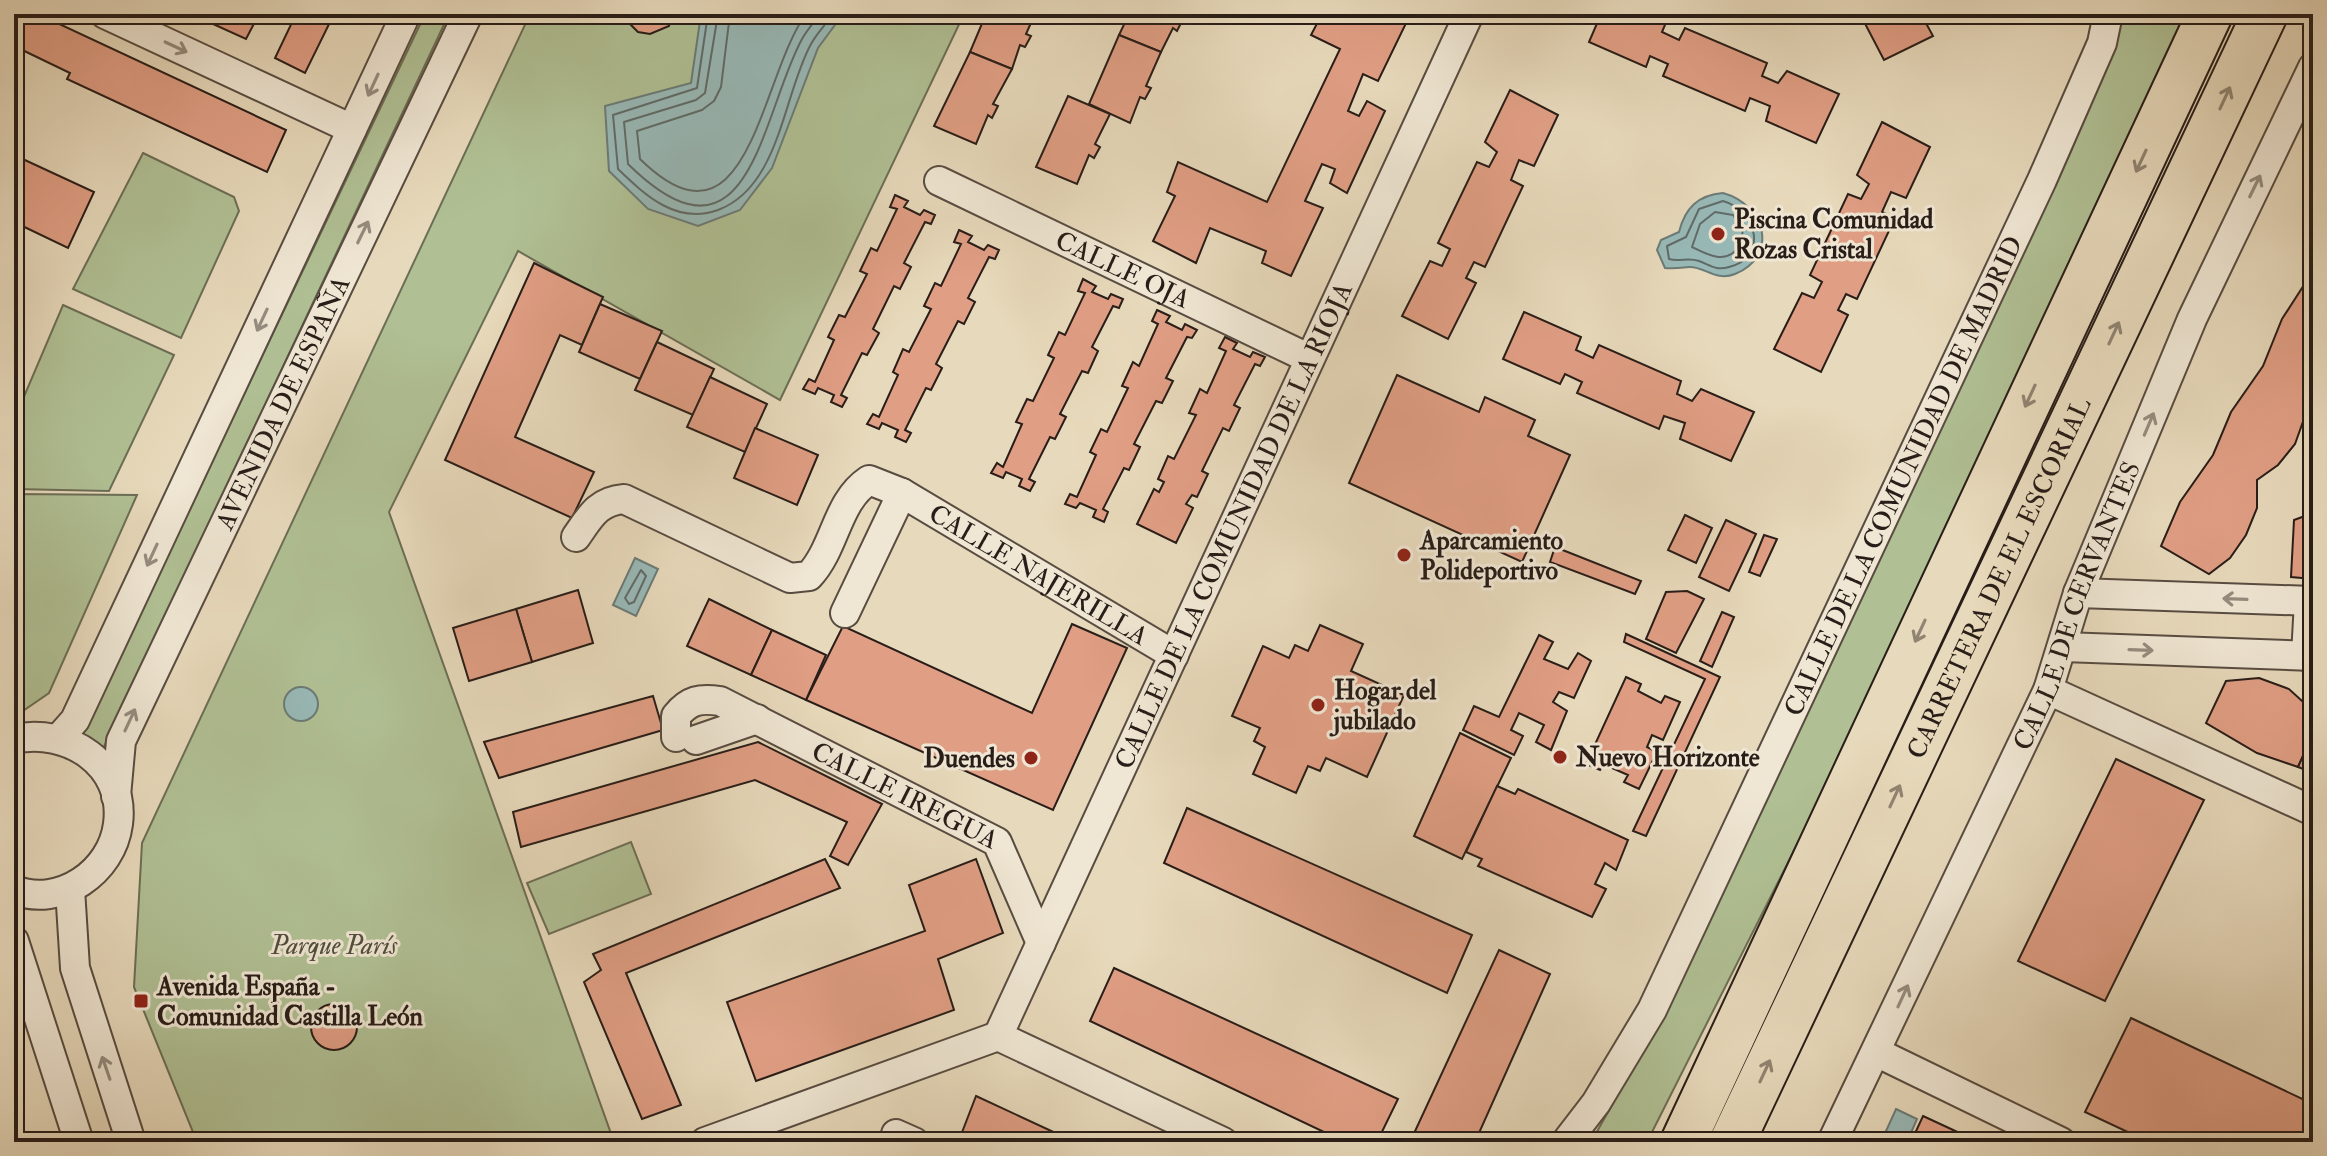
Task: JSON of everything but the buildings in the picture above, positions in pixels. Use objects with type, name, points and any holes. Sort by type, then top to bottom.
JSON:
[{"type":"highway","name":"CARRETERA DE EL ESCORIAL","points":[[1683,1142],[1836,808],[2210,14]]},
{"type":"highway","name":"CARRETERA DE EL ESCORIAL","points":[[1732,1142],[2265,14]]},
{"type":"highway","points":[[1662,1142],[1836,808]]},
{"type":"street","points":[[105,14],[352,129]]},
{"type":"street","name":"AVENIDA DE ESPAÑA","points":[[60,737],[75,720],[406,14]]},
{"type":"street","name":"AVENIDA DE ESPAÑA","points":[[70,889],[93,874],[110,851],[118,824],[116,796],[121,741],[468,14]]},
{"type":"street","name":"CALLE DE LA COMUNIDAD DE LA RIOJA","points":[[998,1036],[1469,14]]},
{"type":"street","name":"CALLE DE LA COMUNIDAD DE MADRID","points":[[1566,1142],[1596,1103],[1652,1010],[2042,180],[2102,43],[2108,14]]},
{"type":"street","name":"CALLE DE CERVANTES","points":[[1832,1142],[2048,690],[2078,593],[2192,319],[2313,67]]},
{"type":"street","name":"CALLE OJA","points":[[939,181],[1308,358]]},
{"type":"street","name":"CALLE NAJERILLA","points":[[576,537],[593,511],[609,500],[624,499],[790,578],[809,576],[820,564],[853,491],[869,480],[902,493],[1174,655]]},
{"type":"street","name":"CALLE NAJERILLA","points":[[845,613],[902,493]]},
{"type":"street","points":[[2063,647],[2310,656],[2311,601],[2078,593]]},
{"type":"street","points":[[2048,690],[2313,811]]},
{"type":"street","name":"CALLE IREGUA","points":[[686,738],[676,716],[686,704],[703,699],[720,701],[997,842],[1041,943]]},
{"type":"street","points":[[14,739],[34,735],[60,737],[85,750],[105,770],[116,796]]},
{"type":"street","points":[[14,890],[46,895],[70,889],[75,968],[131,1142]]},
{"type":"street","points":[[14,944],[79,1142]]},
{"type":"street","points":[[705,1142],[998,1036],[1223,1142]]},
{"type":"street","points":[[1876,1052],[2061,1142]]},
{"type":"street","points":[[68,1105],[92,1142]]},
{"type":"green space","points":[[425,14],[449,14],[101,753],[79,741]]},
{"type":"green space","name":"Parque París","points":[[530,14],[964,14],[780,400],[518,251],[389,512],[614,1142],[197,1142],[134,987],[142,843]]},
{"type":"green space","points":[[2125,14],[2190,14],[1827,785],[1647,1142],[1591,1142],[1657,1026],[1772,789],[2071,151]]},
{"type":"green space","points":[[143,153],[234,197],[239,211],[181,338],[73,289]]},
{"type":"green space","points":[[63,305],[174,355],[109,491],[14,489],[14,420]]},
{"type":"green space","points":[[14,494],[137,495],[49,693],[14,717]]},
{"type":"green space","points":[[631,842],[651,894],[549,934],[527,883]]},
{"type":"water","points":[[701,14],[843,14],[818,48],[772,168],[740,210],[698,226],[648,209],[609,171],[605,106],[691,83]]},
{"type":"water","name":"Piscina Comunidad Rozas Cristal","points":[[1723,193],[1738,199],[1757,219],[1762,231],[1758,255],[1749,266],[1728,276],[1695,267],[1665,268],[1657,250],[1661,240],[1679,232],[1694,204]]},
{"type":"water","points":[[635,558],[658,569],[636,616],[613,605]]},
{"type":"water","points":[[301,687],[313,692],[318,704],[313,716],[301,721],[289,716],[284,704],[289,692]]},
{"type":"water","points":[[1896,1109],[1917,1119],[1907,1142],[1881,1142]]},
{"type":"place","name":"Piscina Comunidad Rozas Cristal","points":[[1718,234]]},
{"type":"place","name":"Aparcamiento Polideportivo","points":[[1404,555]]},
{"type":"place","name":"Hogar del jubilado","points":[[1318,705]]},
{"type":"place","name":"Nuevo Horizonte","points":[[1560,757]]},
{"type":"place","name":"Duendes","points":[[1031,758]]},
{"type":"place","name":"Avenida España - Comunidad Castilla León","points":[[141,1001]]}]
